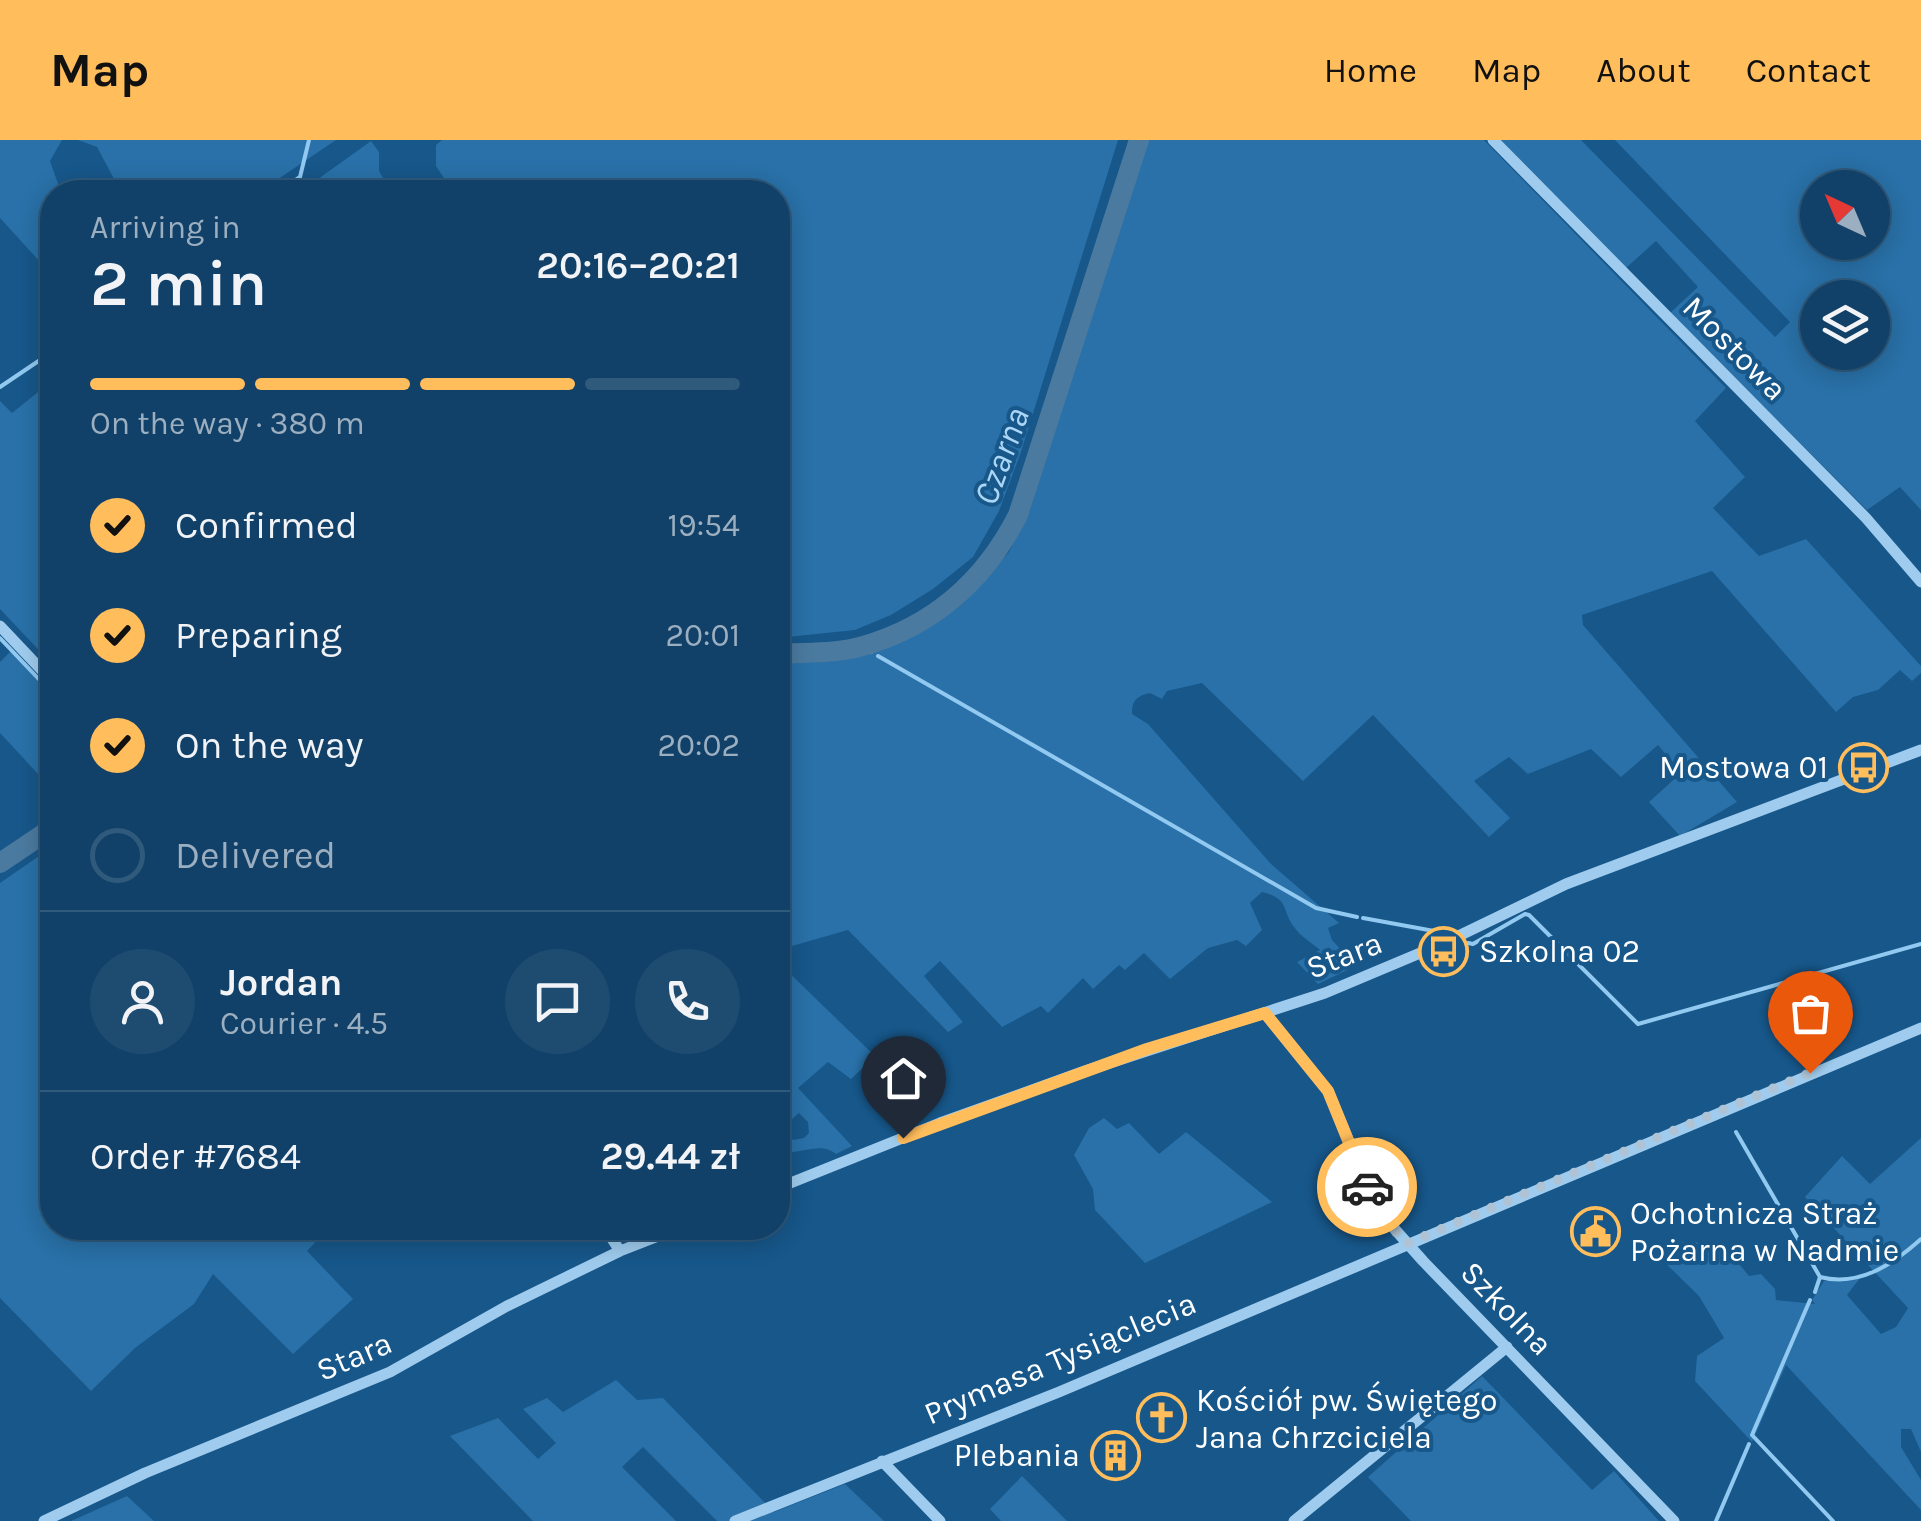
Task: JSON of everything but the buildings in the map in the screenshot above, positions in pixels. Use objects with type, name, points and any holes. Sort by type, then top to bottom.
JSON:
[{"type":"street","name":"Mostowa","points":[[1493,140],[1866,518],[1921,582]]},
{"type":"street","points":[[0,626],[40,668]]},
{"type":"street","name":"Stara","points":[[790,1183],[940,1123],[1391,967],[1566,884],[1921,750]]},
{"type":"street","name":"Szkolna","points":[[1265,1013],[1328,1091],[1364,1182],[1384,1217],[1672,1520]]},
{"type":"street","name":"Prymasa Tysiąclecia","points":[[735,1521],[1059,1392],[1921,1028]]},
{"type":"street","points":[[613,1240],[620,1250]]},
{"type":"street","name":"Stara","points":[[44,1521],[144,1472],[390,1372],[507,1306],[647,1240]]},
{"type":"street","points":[[1294,1521],[1507,1347]]},
{"type":"street","points":[[882,1460],[940,1521]]},
{"type":"shaded area","points":[[0,140],[62,140],[50,161],[57,180],[40,180],[40,262],[0,218]]},
{"type":"shaded area","points":[[78,140],[336,140],[277,180],[115,180],[97,147]]},
{"type":"shaded area","points":[[442,140],[1118,140],[1021,452],[999,511],[973,557],[933,589],[891,615],[855,630],[790,637],[790,180],[445,180],[436,166],[436,145]]},
{"type":"shaded area","points":[[1146,140],[1484,140],[1726,388],[1695,421],[1745,477],[1713,508],[1759,556],[1806,539],[1921,666],[1921,673],[1912,681],[1900,670],[1878,690],[1853,697],[1836,712],[1712,571],[1582,615],[1583,625],[1737,802],[1680,836],[1649,802],[1681,773],[1658,745],[1621,777],[1591,749],[1528,774],[1509,757],[1474,781],[1510,818],[1489,837],[1373,715],[1303,781],[1202,683],[1167,691],[1162,699],[1150,693],[1136,699],[1132,714],[1148,724],[1271,864],[1339,923],[1328,928],[1332,940],[1356,966],[1318,984],[1297,962],[1320,950],[1297,930],[1281,901],[1262,892],[1250,903],[1262,930],[1246,946],[1237,940],[1208,948],[1170,979],[1144,953],[1125,970],[1119,965],[1093,989],[1083,978],[1048,1013],[1041,1006],[1002,1027],[940,961],[924,976],[963,1022],[948,1032],[848,930],[790,947],[790,661],[877,650],[937,618],[977,588],[1009,552],[1030,510]]},
{"type":"shaded area","points":[[1499,140],[1581,140],[1775,337],[1790,322],[1615,140],[1921,140],[1921,510],[1900,487],[1867,510],[1670,313],[1698,287],[1656,241],[1626,268]]},
{"type":"shaded area","points":[[371,141],[379,152],[379,171],[384,180],[317,180]]},
{"type":"shaded area","points":[[40,391],[40,651],[0,609],[0,401],[12,413]]},
{"type":"shaded area","points":[[13,649],[40,680],[40,776],[0,733],[0,662]]},
{"type":"shaded area","points":[[40,855],[40,1240],[318,1240],[307,1251],[353,1299],[293,1354],[213,1274],[194,1304],[135,1348],[91,1391],[0,1298],[0,883]]},
{"type":"shaded area","points":[[790,974],[875,1056],[851,1079],[828,1062],[798,1088],[852,1146],[836,1154],[818,1148],[790,1151],[790,1136],[793,1140],[809,1133],[808,1122],[799,1113],[790,1123]]},
{"type":"shaded area","points":[[1104,1118],[1117,1129],[1129,1123],[1159,1154],[1186,1132],[1272,1202],[1145,1263],[1095,1210],[1093,1189],[1074,1155],[1089,1128]]},
{"type":"shaded area","points":[[1921,1138],[1921,1452],[1911,1429],[1901,1429],[1901,1447],[1921,1480],[1921,1510],[1786,1365],[1752,1442],[1695,1381],[1697,1356],[1724,1338],[1699,1296],[1657,1255],[1674,1240],[1720,1241],[1749,1276],[1761,1274],[1775,1289],[1776,1300],[1815,1304],[1812,1300],[1824,1281],[1860,1278],[1847,1295],[1881,1334],[1896,1327],[1908,1308],[1805,1197],[1842,1156],[1870,1184]]},
{"type":"shaded area","points":[[1482,1376],[1592,1490],[1614,1471],[1659,1521],[1411,1521],[1368,1477]]},
{"type":"shaded area","points":[[616,1380],[637,1400],[663,1398],[774,1512],[845,1484],[884,1521],[717,1521],[643,1447],[622,1467],[676,1521],[533,1521],[450,1436],[498,1418],[538,1459],[556,1443],[523,1409],[547,1398],[563,1412]]},
{"type":"shaded area","points":[[1022,1476],[1067,1521],[1001,1521],[990,1509]]},
{"type":"shaded area","points":[[127,1496],[154,1521],[71,1521]]},
{"type":"waterway","points":[[296,180],[300,177],[309,140]]},
{"type":"waterway","name":"Czarna","points":[[790,653],[863,646],[912,626],[973,580],[1005,538],[1018,515],[1139,140]]},
{"type":"waterway","points":[[0,387],[40,360]]},
{"type":"waterway","points":[[0,638],[40,680]]},
{"type":"waterway","points":[[861,647],[871,652]]},
{"type":"waterway","points":[[878,656],[1316,908],[1357,917]]},
{"type":"waterway","name":"Czarna","points":[[0,863],[40,836]]},
{"type":"waterway","points":[[1468,943],[1529,915],[1638,1024],[1921,944]]},
{"type":"waterway","points":[[1363,918],[1445,933]]},
{"type":"waterway","points":[[1736,1132],[1820,1277],[1815,1292]]},
{"type":"waterway","points":[[1820,1277],[1848,1279],[1874,1272],[1921,1239]]},
{"type":"waterway","points":[[1810,1300],[1752,1435],[1833,1521]]},
{"type":"waterway","points":[[1716,1521],[1749,1444]]},
{"type":"way so far","points":[[1367,1187],[1406,1244],[1810,1073]]},
{"type":"place","name":"Mostowa 01","points":[[1863,767]]},
{"type":"place","name":"Szkolna 02","points":[[1444,951]]},
{"type":"place","name":"Ochotnicza Straż Pożarna w Nadmie","points":[[1595,1231]]},
{"type":"place","name":"Kościół pw. Świętego Jana Chrzciciela","points":[[1161,1418]]},
{"type":"place","name":"Plebania","points":[[1115,1455]]},
{"type":"route","points":[[903,1138],[1147,1049],[1265,1013],[1328,1091],[1367,1187]]}]
